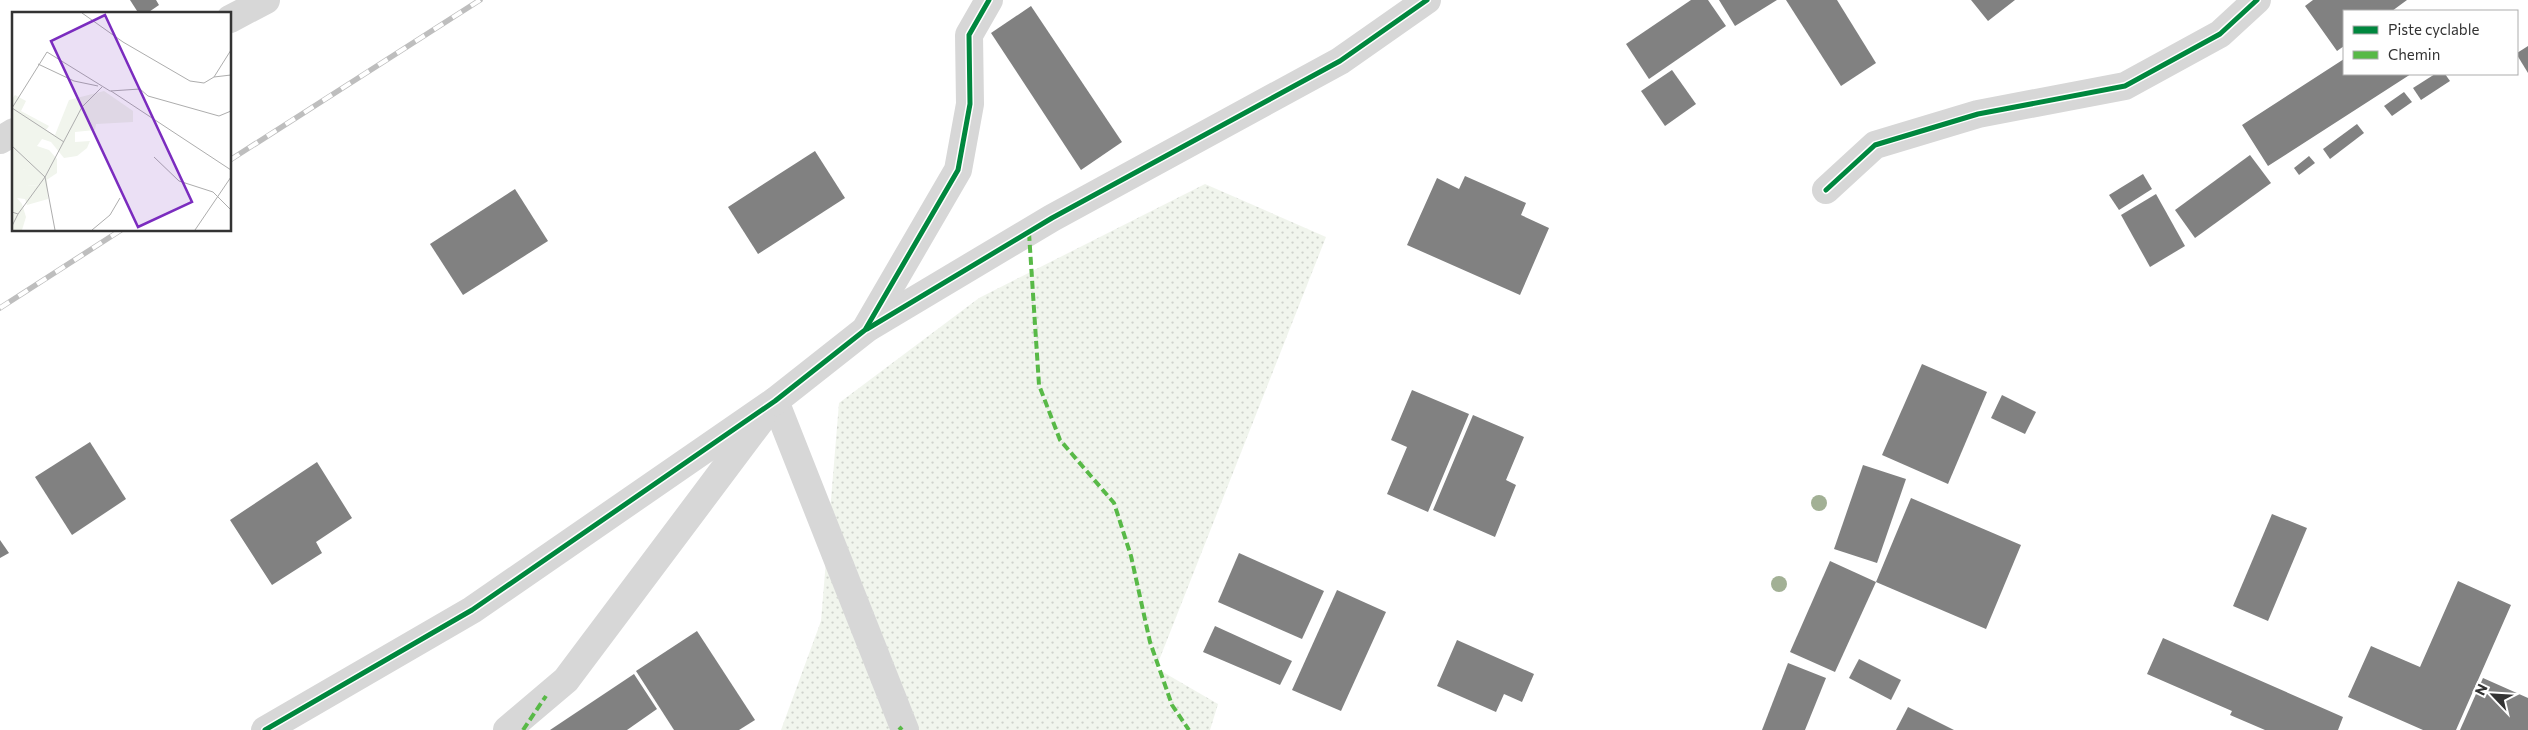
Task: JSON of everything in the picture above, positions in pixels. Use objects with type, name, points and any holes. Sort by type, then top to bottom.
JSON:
[{"type":"street","points":[[231,18],[266,0]]},
{"type":"street","points":[[864,330],[958,170],[970,104],[969,35],[989,0]]},
{"type":"street","points":[[265,730],[472,610],[775,401],[864,330],[1052,218],[1340,62],[1427,0]]},
{"type":"street","points":[[1826,190],[1875,145],[1978,114],[2125,86],[2220,34],[2256,0]]},
{"type":"street","points":[[0,140],[12,133]]},
{"type":"street","points":[[507,730],[566,680],[775,401]]},
{"type":"street","points":[[775,401],[905,730]]},
{"type":"shaded area","points":[[1205,184],[1326,237],[1156,668],[1218,704],[1210,730],[781,730],[821,621],[839,403],[979,298]]},
{"type":"building","points":[[130,0],[156,0],[159,5],[149,12],[138,12]]},
{"type":"building","points":[[1691,0],[1708,0],[1726,26],[1649,79],[1626,44]]},
{"type":"building","points":[[1719,0],[1777,0],[1735,26]]},
{"type":"building","points":[[1786,0],[1837,0],[1876,63],[1841,86]]},
{"type":"building","points":[[1971,0],[2015,0],[1988,21]]},
{"type":"building","points":[[2313,0],[2407,0],[2393,10],[2343,10],[2343,47],[2337,51],[2305,6]]},
{"type":"building","points":[[1031,6],[1122,142],[1081,170],[991,33]]},
{"type":"building","points":[[2528,46],[2528,73],[2518,57],[2518,52]]},
{"type":"building","points":[[2343,60],[2343,75],[2409,75],[2268,166],[2242,125]]},
{"type":"building","points":[[1672,70],[1696,104],[1665,126],[1641,91]]},
{"type":"building","points":[[2433,75],[2446,75],[2450,81],[2421,100],[2413,88]]},
{"type":"building","points":[[2404,92],[2412,102],[2392,116],[2384,106]]},
{"type":"building","points":[[2357,124],[2364,133],[2330,159],[2323,149]]},
{"type":"building","points":[[815,151],[845,198],[758,254],[728,207]]},
{"type":"building","points":[[2250,155],[2271,183],[2195,238],[2175,210]]},
{"type":"building","points":[[2309,156],[2315,163],[2299,175],[2294,168]]},
{"type":"building","points":[[2143,174],[2152,189],[2119,210],[2109,195]]},
{"type":"building","points":[[1465,176],[1526,203],[1521,215],[1549,228],[1520,295],[1407,245],[1437,178],[1459,189]]},
{"type":"building","points":[[515,189],[548,241],[463,295],[430,244]]},
{"type":"building","points":[[2156,194],[2185,246],[2150,267],[2121,215]]},
{"type":"building","points":[[1922,364],[1987,392],[1948,484],[1882,455]]},
{"type":"building","points":[[1412,390],[1469,414],[1428,512],[1387,494],[1407,447],[1391,440]]},
{"type":"building","points":[[2002,395],[2036,412],[2025,434],[1991,418]]},
{"type":"building","points":[[1473,415],[1524,437],[1506,480],[1516,485],[1495,537],[1433,510]]},
{"type":"building","points":[[90,442],[126,499],[72,535],[35,477]]},
{"type":"building","points":[[317,462],[352,518],[316,542],[322,553],[272,585],[230,520]]},
{"type":"building","points":[[1863,465],[1906,479],[1877,563],[1834,549]]},
{"type":"building","points":[[1911,498],[2021,545],[1986,629],[1876,582]]},
{"type":"building","points":[[2272,514],[2307,528],[2268,621],[2233,606]]},
{"type":"building","points":[[0,540],[9,553],[0,558]]},
{"type":"building","points":[[1239,553],[1324,591],[1302,639],[1218,602]]},
{"type":"building","points":[[1830,561],[1876,582],[1835,672],[1790,652]]},
{"type":"building","points":[[2458,581],[2511,605],[2456,730],[2423,730],[2348,697],[2371,646],[2420,667]]},
{"type":"building","points":[[1337,590],[1386,612],[1341,711],[1292,690]]},
{"type":"building","points":[[1215,626],[1292,661],[1280,685],[1203,652]]},
{"type":"building","points":[[697,631],[755,720],[739,730],[674,730],[636,671]]},
{"type":"building","points":[[2163,638],[2343,717],[2338,730],[2265,730],[2230,715],[2232,711],[2147,674]]},
{"type":"building","points":[[1457,640],[1534,674],[1522,702],[1504,694],[1496,712],[1437,686]]},
{"type":"building","points":[[1859,659],[1901,680],[1891,700],[1849,678]]},
{"type":"building","points":[[1788,663],[1826,678],[1805,730],[1762,730]]},
{"type":"building","points":[[634,674],[657,709],[627,730],[550,730]]},
{"type":"building","points":[[2483,678],[2528,698],[2528,730],[2460,730]]},
{"type":"building","points":[[1908,707],[1954,730],[1896,730]]},
{"type":"railway","points":[[231,159],[480,0]]},
{"type":"railway","points":[[0,308],[119,231]]},
{"type":"marked path","points":[[1029,233],[1039,385],[1060,440],[1114,503],[1131,556],[1150,642],[1172,705],[1189,730]]},
{"type":"marked path","points":[[523,730],[546,696]]},
{"type":"marked path","points":[[899,730],[902,727]]},
{"type":"cycle path","points":[[265,730],[472,610],[775,401],[865,330],[958,170],[970,104],[969,35],[989,0]]},
{"type":"cycle path","points":[[867,329],[1052,218],[1340,61],[1427,0]]},
{"type":"cycle path","points":[[1826,190],[1875,145],[1978,114],[2125,86],[2220,34],[2257,0]]}]
